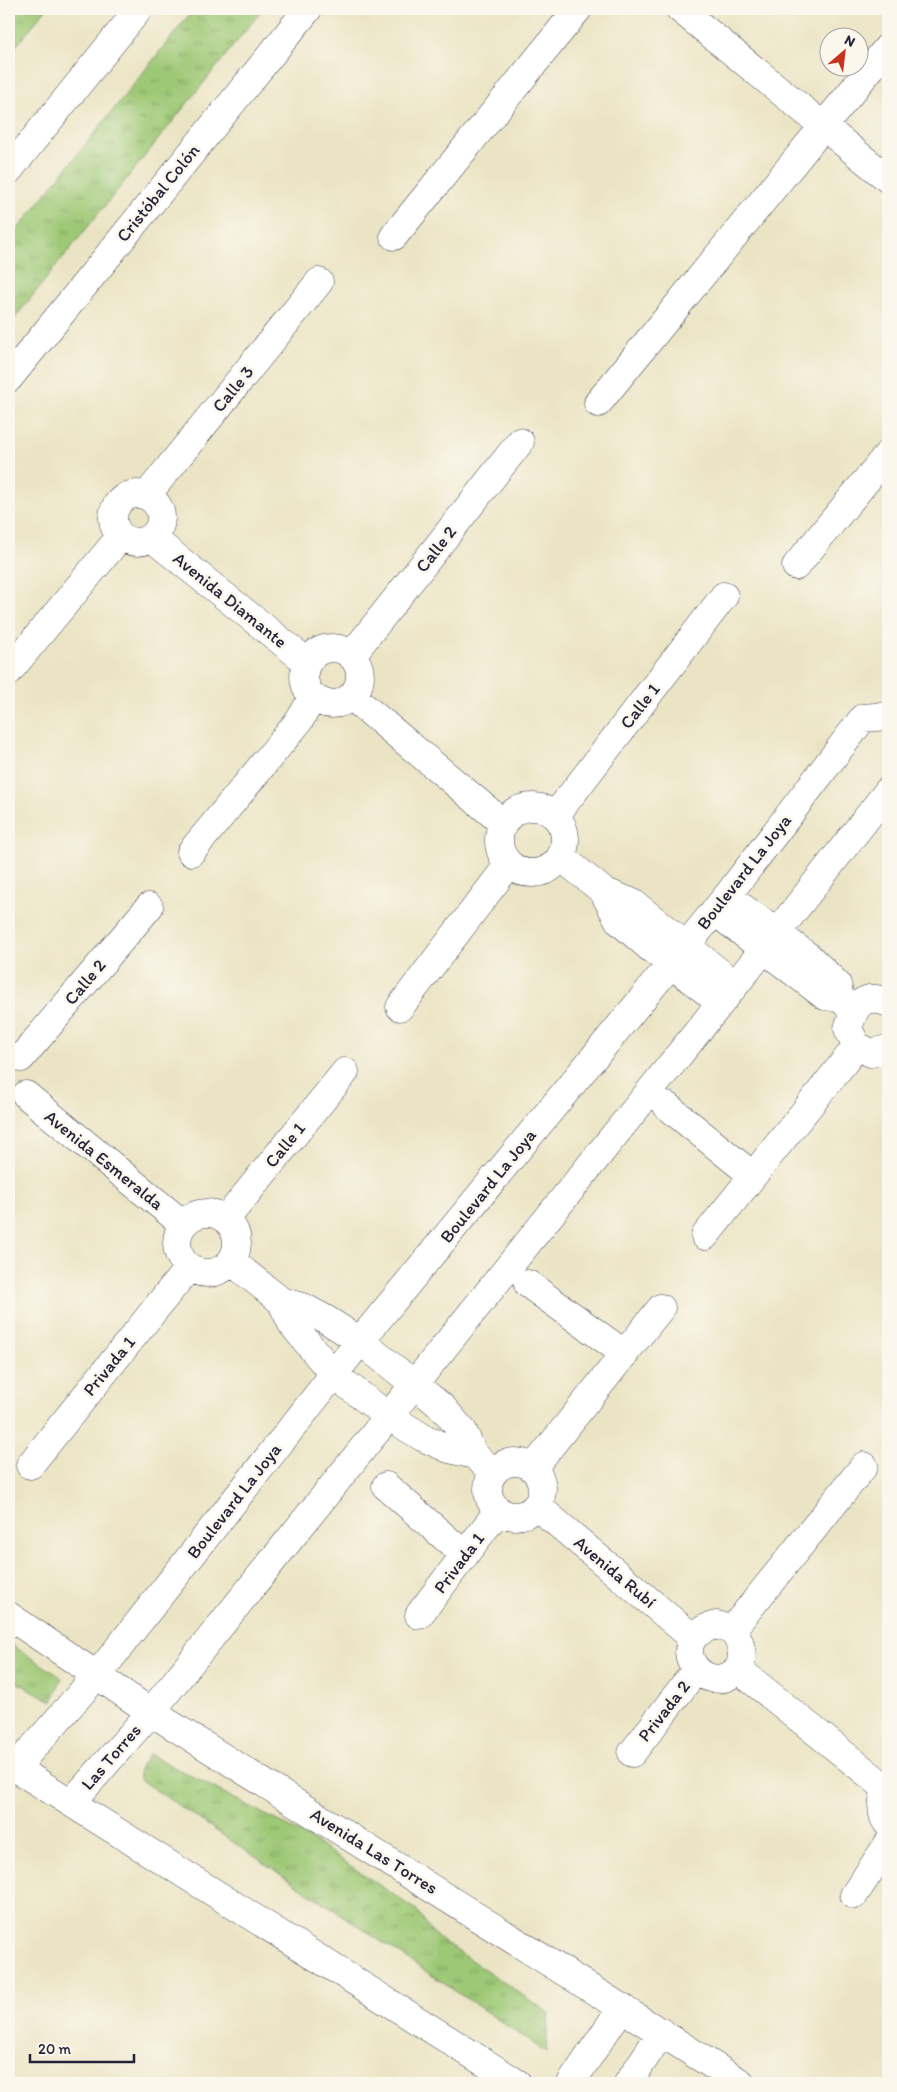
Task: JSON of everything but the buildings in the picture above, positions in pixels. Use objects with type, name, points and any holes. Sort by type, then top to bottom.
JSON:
[{"type":"street","points":[[9,170],[139,9]]},
{"type":"street","name":"Cristóbal Colón","points":[[9,378],[308,9]]},
{"type":"street","points":[[394,236],[578,9]]},
{"type":"street","points":[[680,9],[888,179]]},
{"type":"street","points":[[598,403],[888,47]]},
{"type":"street","name":"Calle 3","points":[[147,495],[320,282]]},
{"type":"street","name":"Calle 2","points":[[351,656],[520,442]]},
{"type":"street","points":[[796,566],[888,454]]},
{"type":"street","points":[[134,493],[147,495],[157,503],[162,514],[160,527],[152,538],[141,542],[128,541],[120,536],[112,521],[114,509],[122,499],[134,493]]},
{"type":"street","points":[[9,672],[120,536]]},
{"type":"street","name":"Avenida Diamante","points":[[152,538],[307,662]]},
{"type":"street","name":"Calle 1","points":[[555,816],[724,596]]},
{"type":"street","points":[[328,648],[341,649],[351,656],[359,666],[360,679],[357,690],[337,704],[324,704],[313,697],[306,687],[304,674],[307,662],[316,653],[328,648]]},
{"type":"street","points":[[351,696],[503,823]]},
{"type":"street","points":[[191,852],[298,721],[313,697]]},
{"type":"street","name":"Boulevard La Joya","points":[[98,1674],[360,1341],[721,904],[863,718],[888,716]]},
{"type":"street","points":[[151,1712],[888,790]]},
{"type":"street","points":[[528,807],[542,808],[555,816],[564,828],[565,843],[561,857],[550,868],[537,873],[522,872],[509,864],[501,852],[499,837],[503,823],[514,812],[528,807]]},
{"type":"street","points":[[561,857],[603,891],[633,903],[678,955],[727,993]]},
{"type":"street","points":[[400,1007],[509,864]]},
{"type":"street","points":[[721,904],[770,940],[809,957],[837,984],[847,1004],[848,1028],[857,1046],[871,1053],[888,1049]]},
{"type":"street","name":"Calle 2","points":[[15,1055],[149,907]]},
{"type":"street","points":[[847,1004],[880,999],[888,1003]]},
{"type":"street","points":[[705,1236],[857,1046]]},
{"type":"street","points":[[15,1055],[30,1069],[32,1083],[17,1100]]},
{"type":"street","name":"Calle 1","points":[[226,1218],[344,1072]]},
{"type":"street","name":"Avenida Esmeralda","points":[[17,1100],[183,1224]]},
{"type":"street","points":[[667,1106],[752,1175]]},
{"type":"street","points":[[211,1213],[226,1218],[235,1231],[237,1246],[231,1261],[219,1270],[204,1272],[189,1266],[179,1254],[177,1239],[183,1224],[195,1215],[211,1213]]},
{"type":"street","points":[[231,1261],[281,1302],[292,1324],[334,1375],[388,1416],[422,1437],[484,1463],[524,1463],[533,1468],[538,1474],[542,1490],[537,1506],[523,1516],[506,1515],[498,1511],[492,1504],[484,1463],[463,1431],[442,1407],[360,1341],[305,1308],[281,1302]]},
{"type":"street","name":"Privada 1","points":[[30,1465],[189,1266]]},
{"type":"street","points":[[528,1284],[625,1354]]},
{"type":"street","points":[[533,1468],[661,1308]]},
{"type":"street","points":[[731,1631],[864,1466]]},
{"type":"street","points":[[386,1486],[465,1555]]},
{"type":"street","name":"Avenida Rubí","points":[[537,1506],[693,1638]]},
{"type":"street","name":"Privada 1","points":[[419,1615],[498,1511]]},
{"type":"street","name":"Avenida Las Torres","points":[[9,1616],[98,1674],[151,1712],[741,2083]]},
{"type":"street","points":[[717,1625],[731,1631],[741,1645],[738,1669],[729,1675],[712,1679],[696,1670],[688,1655],[693,1638],[703,1628],[717,1625]]},
{"type":"street","points":[[738,1669],[888,1789],[882,1805],[885,1821],[888,1824]]},
{"type":"street","name":"Privada 2","points":[[632,1753],[696,1670]]},
{"type":"street","points":[[98,1674],[12,1766],[517,2083]]},
{"type":"street","name":"Las Torres","points":[[72,1802],[151,1712]]},
{"type":"street","points":[[854,1896],[888,1844]]},
{"type":"street","points":[[571,2083],[622,2007]]},
{"type":"street","points":[[628,2083],[662,2032]]},
{"type":"green space","points":[[9,9],[46,9],[9,55]]},
{"type":"green space","points":[[194,9],[263,9],[9,325],[9,240]]},
{"type":"green space","points":[[9,1643],[62,1678],[52,1701],[9,1678]]},
{"type":"green space","points":[[149,1754],[308,1837],[416,1910],[435,1936],[549,2013],[546,2052],[139,1779],[139,1769]]}]
